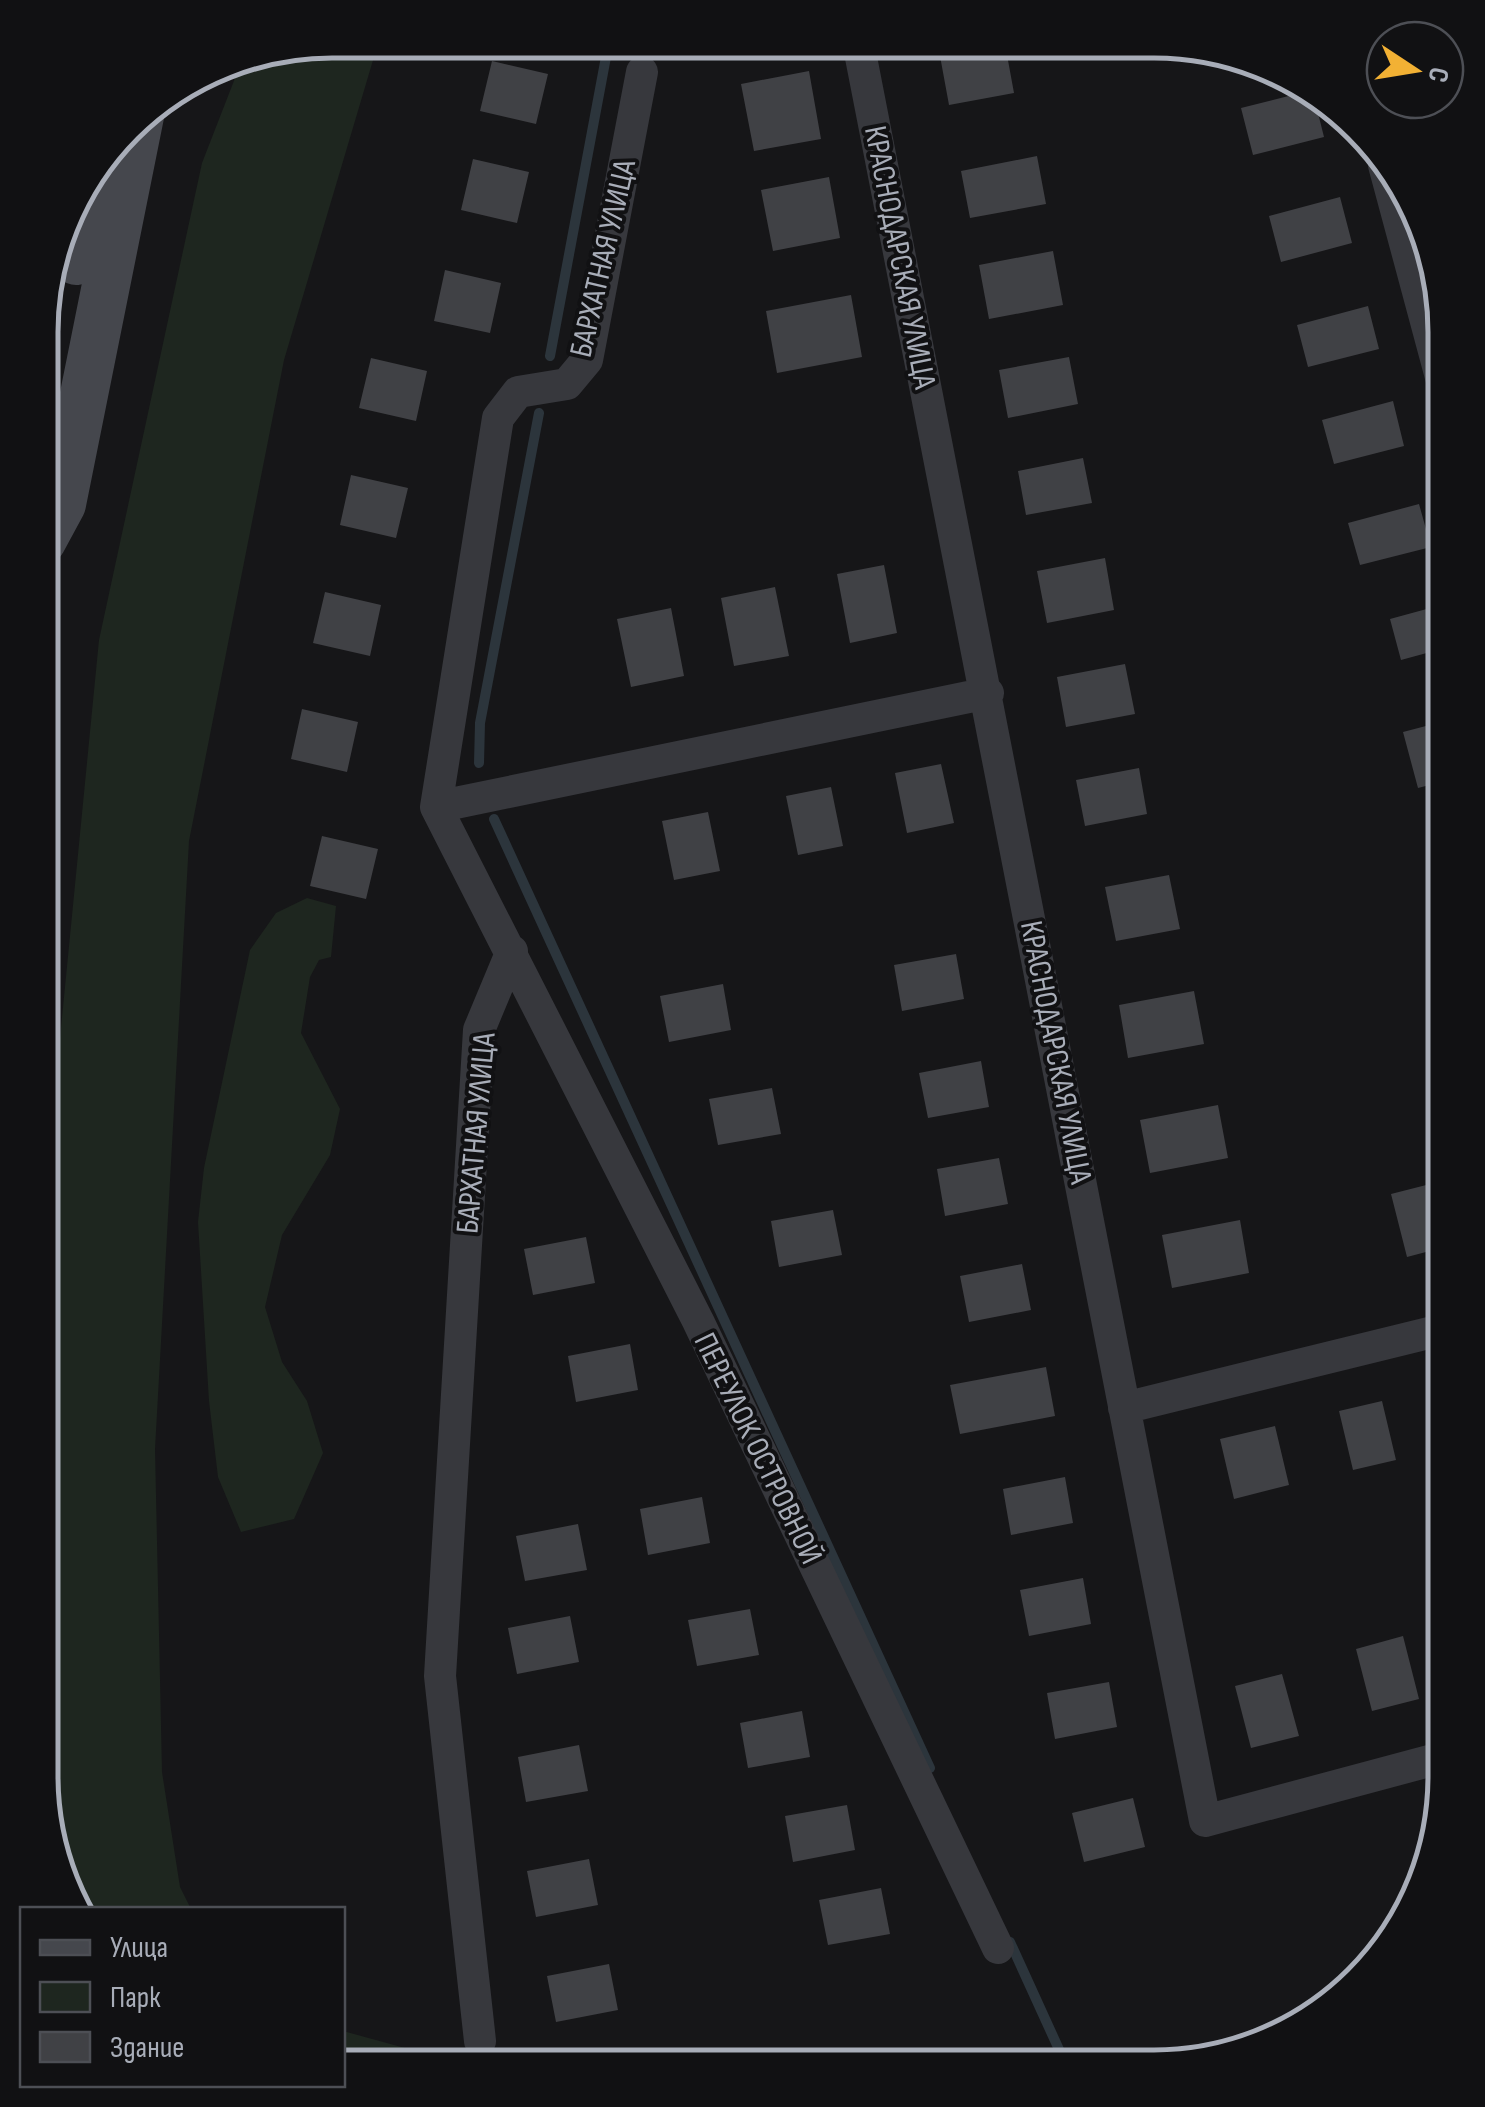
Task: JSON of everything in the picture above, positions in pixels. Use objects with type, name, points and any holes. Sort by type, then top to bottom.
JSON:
[{"type":"main road","points":[[58,511],[134,142]]},
{"type":"main road","points":[[58,353],[85,211]]},
{"type":"street","name":"КРАСНОДАРСКАЯ УЛИЦА","points":[[861,58],[1205,1821],[1427,1762]]},
{"type":"street","name":"БАРХАТНАЯ УЛИЦА","points":[[436,807],[498,418],[518,392],[567,384],[587,360],[642,72]]},
{"type":"street","points":[[1393,200],[1428,328]]},
{"type":"street","points":[[512,951],[436,807],[988,693]]},
{"type":"street","name":"БАРХАТНАЯ УЛИЦА","points":[[480,2041],[440,1676],[479,1030],[512,951]]},
{"type":"street","name":"ПЕРЕУЛОК ОСТРОВНОЙ","points":[[512,951],[698,1321],[998,1948]]},
{"type":"street","points":[[1124,1408],[1427,1333]]},
{"type":"green space","points":[[374,58],[284,360],[189,841],[155,1449],[162,1772],[180,1887],[190,1907],[92,1907],[67,1846],[58,1775],[58,1058],[99,640],[202,163],[236,75],[296,60]]},
{"type":"green space","points":[[307,898],[336,906],[331,957],[319,960],[310,977],[301,1033],[340,1109],[330,1155],[282,1235],[265,1307],[282,1362],[307,1401],[323,1453],[294,1519],[241,1532],[218,1477],[209,1401],[198,1222],[204,1168],[250,950],[276,913]]},
{"type":"green space","points":[[345,2032],[412,2050],[345,2050]]},
{"type":"building","points":[[940,58],[1008,58],[1014,93],[949,105]]},
{"type":"building","points":[[492,61],[548,74],[536,124],[480,111]]},
{"type":"building","points":[[809,71],[821,139],[754,151],[741,84]]},
{"type":"building","points":[[1292,95],[1318,113],[1324,137],[1253,155],[1241,108]]},
{"type":"building","points":[[1037,156],[1046,204],[970,218],[961,171]]},
{"type":"building","points":[[473,159],[529,172],[517,223],[461,210]]},
{"type":"building","points":[[829,177],[840,238],[773,251],[761,190]]},
{"type":"building","points":[[1340,197],[1352,243],[1281,262],[1269,216]]},
{"type":"building","points":[[1053,251],[1063,305],[989,319],[979,265]]},
{"type":"building","points":[[445,270],[501,283],[490,333],[434,321]]},
{"type":"building","points":[[851,295],[862,357],[777,373],[766,311]]},
{"type":"building","points":[[1368,306],[1379,349],[1308,367],[1297,325]]},
{"type":"building","points":[[1069,357],[1078,404],[1008,418],[999,370]]},
{"type":"building","points":[[371,358],[427,371],[416,421],[359,408]]},
{"type":"building","points":[[1393,401],[1404,446],[1334,464],[1322,420]]},
{"type":"building","points":[[1083,458],[1092,503],[1026,515],[1018,471]]},
{"type":"building","points":[[351,475],[408,488],[396,538],[340,525]]},
{"type":"building","points":[[1419,504],[1428,548],[1360,565],[1348,523]]},
{"type":"building","points":[[1105,558],[1114,610],[1047,623],[1037,571]]},
{"type":"building","points":[[884,565],[897,633],[850,643],[837,574]]},
{"type":"building","points":[[775,587],[789,656],[734,666],[721,598]]},
{"type":"building","points":[[325,592],[381,605],[370,656],[313,643]]},
{"type":"building","points":[[671,608],[684,676],[631,687],[617,619]]},
{"type":"building","points":[[1428,609],[1428,653],[1401,660],[1390,619]]},
{"type":"building","points":[[1125,664],[1135,714],[1066,727],[1057,677]]},
{"type":"building","points":[[302,709],[358,722],[347,772],[291,759]]},
{"type":"building","points":[[1428,726],[1428,785],[1418,788],[1403,732]]},
{"type":"building","points":[[941,764],[954,823],[907,833],[895,773]]},
{"type":"building","points":[[1139,768],[1147,814],[1085,826],[1076,780]]},
{"type":"building","points":[[831,787],[843,846],[798,855],[786,796]]},
{"type":"building","points":[[708,812],[720,871],[674,880],[662,821]]},
{"type":"building","points":[[322,836],[378,849],[366,899],[310,886]]},
{"type":"building","points":[[1169,875],[1180,929],[1116,941],[1105,887]]},
{"type":"building","points":[[956,954],[964,999],[902,1011],[894,965]]},
{"type":"building","points":[[723,984],[731,1030],[669,1042],[660,996]]},
{"type":"building","points":[[1194,991],[1204,1044],[1128,1058],[1119,1005]]},
{"type":"building","points":[[981,1061],[989,1107],[928,1118],[919,1073]]},
{"type":"building","points":[[772,1088],[781,1134],[718,1145],[709,1099]]},
{"type":"building","points":[[1218,1105],[1228,1158],[1150,1173],[1140,1120]]},
{"type":"building","points":[[999,1158],[1008,1204],[945,1216],[937,1169]]},
{"type":"building","points":[[1427,1185],[1427,1252],[1407,1257],[1391,1194]]},
{"type":"building","points":[[833,1210],[842,1255],[779,1267],[771,1221]]},
{"type":"building","points":[[1240,1220],[1249,1273],[1172,1288],[1162,1235]]},
{"type":"building","points":[[586,1237],[595,1283],[533,1295],[524,1249]]},
{"type":"building","points":[[1022,1264],[1031,1310],[969,1322],[960,1276]]},
{"type":"building","points":[[630,1344],[638,1390],[576,1402],[568,1356]]},
{"type":"building","points":[[1046,1367],[1055,1416],[960,1434],[950,1385]]},
{"type":"building","points":[[1382,1401],[1396,1460],[1353,1470],[1339,1411]]},
{"type":"building","points":[[1275,1426],[1289,1485],[1234,1499],[1220,1439]]},
{"type":"building","points":[[1065,1477],[1073,1523],[1011,1535],[1003,1489]]},
{"type":"building","points":[[702,1497],[710,1543],[648,1555],[640,1509]]},
{"type":"building","points":[[578,1524],[587,1570],[525,1581],[516,1536]]},
{"type":"building","points":[[1083,1578],[1091,1624],[1029,1636],[1020,1590]]},
{"type":"building","points":[[750,1609],[759,1655],[697,1666],[688,1620]]},
{"type":"building","points":[[570,1616],[579,1662],[517,1674],[508,1628]]},
{"type":"building","points":[[1403,1636],[1419,1699],[1372,1711],[1356,1649]]},
{"type":"building","points":[[1282,1674],[1299,1736],[1251,1748],[1235,1686]]},
{"type":"building","points":[[1109,1682],[1117,1727],[1055,1739],[1047,1693]]},
{"type":"building","points":[[802,1711],[810,1757],[748,1768],[740,1723]]},
{"type":"building","points":[[579,1745],[588,1791],[526,1802],[518,1757]]},
{"type":"building","points":[[1133,1798],[1145,1847],[1084,1862],[1072,1813]]},
{"type":"building","points":[[847,1805],[855,1850],[793,1862],[785,1816]]},
{"type":"building","points":[[589,1859],[598,1905],[536,1917],[527,1871]]},
{"type":"building","points":[[881,1888],[890,1934],[828,1945],[819,1900]]},
{"type":"building","points":[[609,1964],[618,2010],[556,2022],[547,1976]]},
{"type":"waterway","points":[[550,356],[606,58]]},
{"type":"waterway","points":[[479,763],[480,723],[539,413]]},
{"type":"waterway","points":[[494,819],[930,1768]]},
{"type":"waterway","points":[[1010,1942],[1059,2050]]}]
